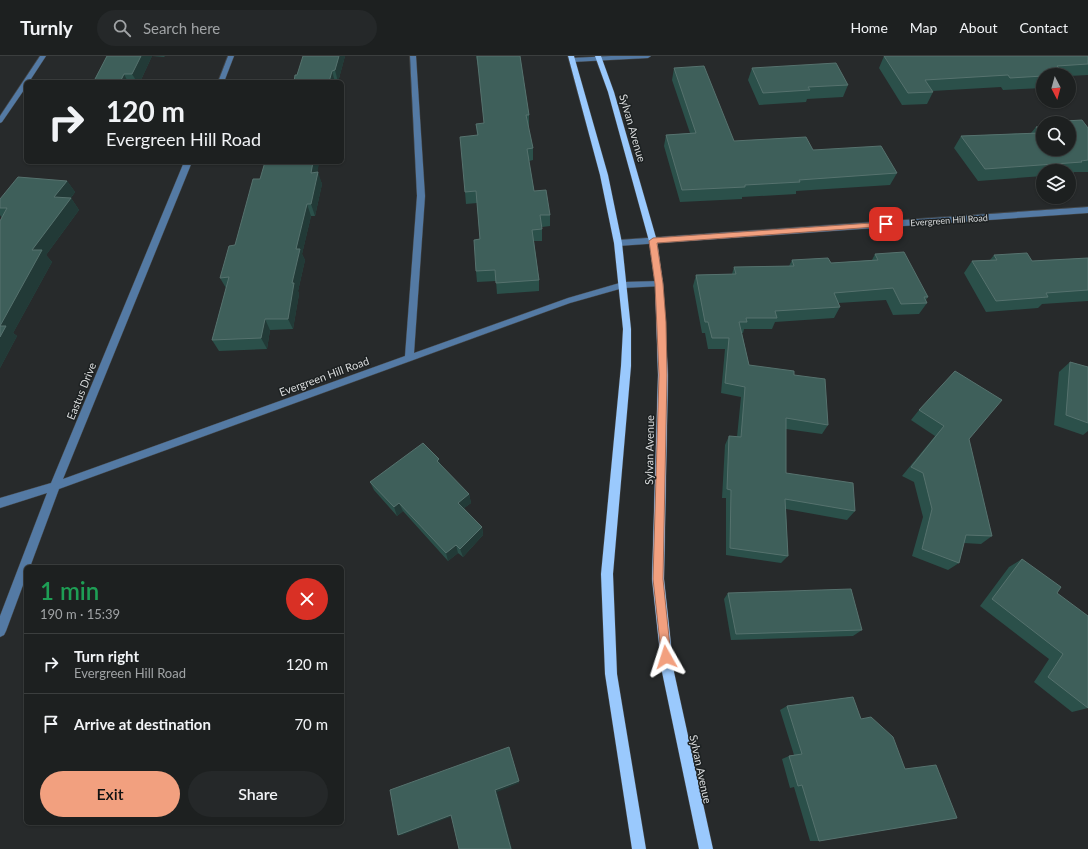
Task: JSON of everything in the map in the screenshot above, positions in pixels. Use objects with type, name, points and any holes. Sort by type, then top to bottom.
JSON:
[{"type":"main road","name":"Sylvan Avenue","points":[[599,57],[611,92],[653,241],[659,284],[663,375],[658,579],[668,672],[706,849]]},
{"type":"main road","points":[[572,58],[604,175],[618,243],[627,329],[626,366],[607,574],[611,674],[639,849]]},
{"type":"street","points":[[27,80],[43,56]]},
{"type":"street","points":[[221,80],[231,56]]},
{"type":"street","points":[[409,358],[421,196],[413,56]]},
{"type":"street","points":[[572,58],[648,56]]},
{"type":"street","points":[[0,121],[24,85]]},
{"type":"street","name":"Eastus Drive","points":[[25,565],[54,486],[187,164]]},
{"type":"street","name":"Evergreen Hill Road","points":[[618,243],[1088,210]]},
{"type":"street","name":"Evergreen Hill Road","points":[[0,503],[54,486],[568,300],[623,285],[659,284]]},
{"type":"street","name":"Eastus Drive","points":[[0,631],[24,567]]},
{"type":"building","points":[[107,56],[141,56],[132,74],[124,74],[121,80],[95,80]]},
{"type":"building","points":[[303,56],[339,56],[335,70],[332,71],[330,80],[294,80],[295,75],[297,75]]},
{"type":"building","points":[[477,56],[520,56],[529,115],[526,115],[533,148],[527,149],[534,191],[546,190],[550,215],[540,215],[542,229],[532,230],[539,280],[496,283],[495,270],[476,271],[474,240],[480,239],[476,191],[465,192],[460,137],[478,135],[476,124],[484,123]]},
{"type":"building","points":[[884,56],[1088,56],[1088,64],[1057,66],[1059,68],[1036,68],[1036,76],[1010,78],[1008,75],[925,80],[933,92],[908,93]]},
{"type":"building","points":[[836,63],[848,85],[808,87],[810,90],[763,93],[752,68]]},
{"type":"building","points":[[704,66],[734,141],[806,137],[813,150],[881,146],[897,173],[799,180],[800,182],[745,185],[745,187],[682,190],[666,135],[696,133],[674,68]]},
{"type":"building","points":[[1076,120],[1082,120],[1088,128],[1088,160],[1081,161],[1082,162],[1036,164],[1036,165],[985,169],[961,136],[1036,133],[1036,156],[1076,156]]},
{"type":"building","points":[[264,164],[313,164],[311,173],[318,172],[311,204],[307,204],[296,249],[300,249],[292,283],[294,283],[288,319],[265,319],[261,338],[212,340],[229,277],[220,278],[229,246],[235,245],[253,179],[260,179]]},
{"type":"building","points":[[18,177],[67,181],[54,197],[71,198],[32,250],[42,250],[0,326],[0,221],[7,208],[0,208],[0,199]]},
{"type":"building","points":[[904,252],[928,297],[924,297],[927,303],[901,304],[893,288],[834,293],[840,307],[775,311],[777,318],[746,318],[747,322],[739,322],[749,365],[794,371],[794,375],[825,379],[828,425],[786,418],[786,473],[853,483],[855,511],[785,499],[788,556],[730,548],[731,490],[727,489],[729,436],[741,437],[745,387],[725,383],[729,338],[712,338],[708,322],[705,322],[696,275],[736,274],[734,267],[794,266],[792,260],[828,258],[831,263],[878,260],[875,254]]},
{"type":"building","points":[[1027,253],[1032,261],[1088,258],[1088,290],[1046,293],[1048,297],[996,301],[972,261],[997,260],[994,255]]},
{"type":"building","points":[[0,326],[6,326],[0,337]]},
{"type":"building","points":[[1070,362],[1088,367],[1088,423],[1066,415]]},
{"type":"building","points":[[955,371],[1002,400],[969,439],[992,536],[966,535],[959,563],[922,549],[932,509],[923,473],[911,467],[944,426],[919,410]]},
{"type":"building","points":[[423,443],[439,459],[437,461],[469,494],[458,503],[482,527],[460,549],[456,545],[446,553],[399,503],[394,507],[370,482]]},
{"type":"building","points":[[1022,559],[1061,587],[1057,593],[1088,616],[1088,708],[1048,677],[1063,654],[992,599]]},
{"type":"building","points":[[851,589],[862,630],[736,634],[728,593]]},
{"type":"building","points":[[853,697],[861,719],[871,717],[893,737],[905,769],[936,765],[957,818],[819,841],[802,785],[798,786],[789,756],[802,754],[787,706]]},
{"type":"building","points":[[509,747],[519,781],[495,790],[511,849],[459,849],[451,815],[398,835],[390,790]]},
{"type":"route","points":[[666,657],[658,579],[663,375],[662,322],[659,284],[653,241],[886,224]]}]
